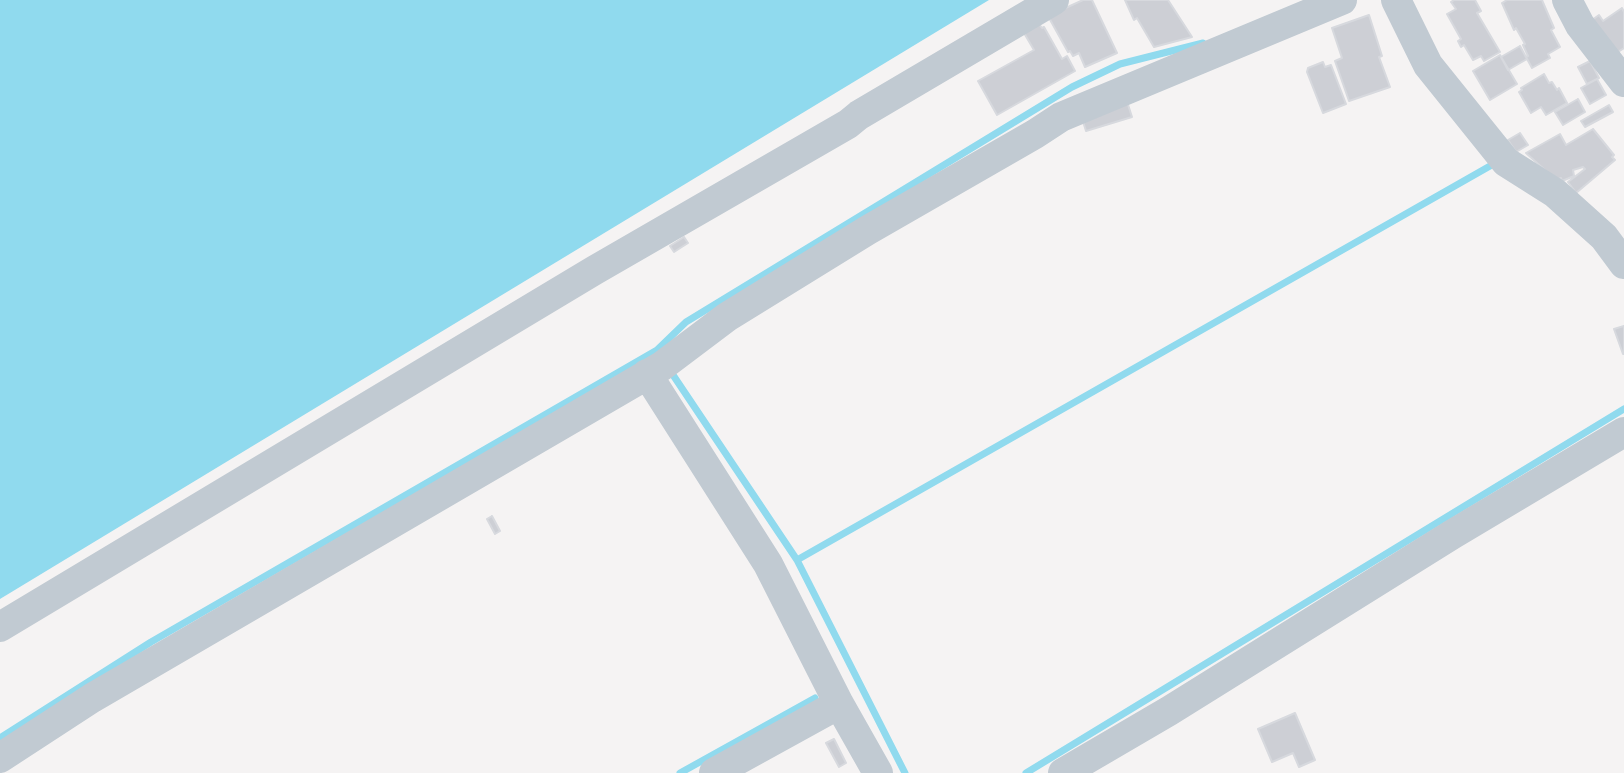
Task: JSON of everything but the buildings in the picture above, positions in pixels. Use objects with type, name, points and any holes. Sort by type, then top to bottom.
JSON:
[{"type":"street","points":[[0,628],[583,278],[1054,0]]},
{"type":"street","points":[[0,758],[92,698],[660,366],[751,302],[1061,117],[1307,7],[1342,0]]},
{"type":"street","points":[[1396,0],[1428,65],[1489,143],[1506,162],[1555,193],[1604,237],[1624,264]]},
{"type":"street","points":[[1567,0],[1580,26],[1624,82]]},
{"type":"street","points":[[660,366],[878,773]]},
{"type":"street","points":[[1063,773],[1624,432]]},
{"type":"street","points":[[714,773],[839,704]]},
{"type":"water","points":[[0,0],[989,0],[0,599]]},
{"type":"waterway","points":[[0,738],[151,642],[657,350],[686,322],[1072,87],[1120,64],[1203,43]]},
{"type":"waterway","points":[[797,560],[1490,166]]},
{"type":"waterway","points":[[669,369],[797,560],[905,773]]},
{"type":"waterway","points":[[1026,773],[1624,409]]},
{"type":"waterway","points":[[680,773],[815,698]]}]
